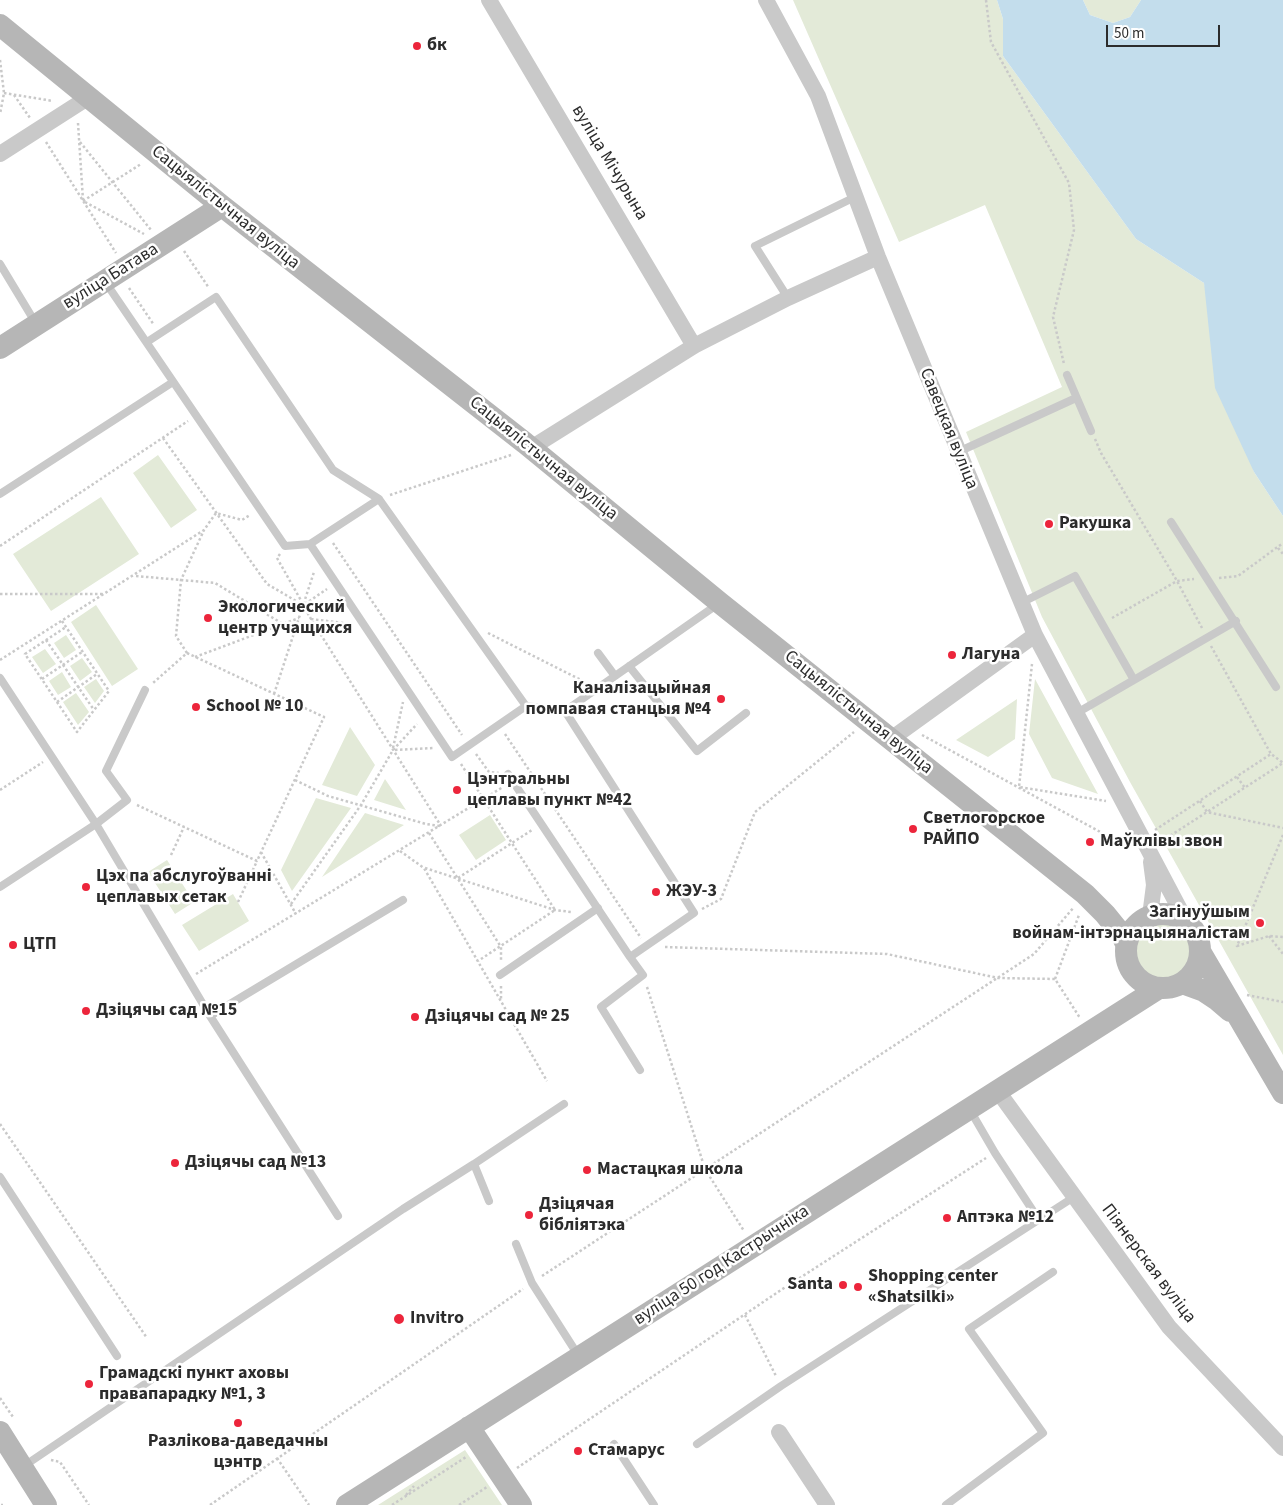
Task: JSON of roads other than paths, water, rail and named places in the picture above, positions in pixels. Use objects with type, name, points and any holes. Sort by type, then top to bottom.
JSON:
[{"type":"main road","name":"Сацыялістычная вуліца","points":[[0,25],[83,101],[222,206],[528,446],[720,603],[899,733],[1086,894],[1115,926],[1126,944]]},
{"type":"main road","name":"вуліца Батава","points":[[0,348],[125,268],[172,246],[222,206]]},
{"type":"main road","name":"Сацыялістычная вуліца","points":[[1086,894],[1145,919]]},
{"type":"main road","points":[[1163,913],[1175,915],[1186,921],[1195,930],[1200,940],[1201,953],[1198,965],[1192,975],[1182,983],[1170,987],[1159,988],[1147,985],[1130,969],[1126,957],[1126,944],[1130,932],[1145,919],[1163,913]]},
{"type":"main road","points":[[1201,953],[1283,1093]]},
{"type":"main road","name":"вуліца 50 год Кастрычніка","points":[[347,1505],[998,1090],[1089,1023],[1120,997],[1130,969]]},
{"type":"main road","points":[[1182,983],[1216,999],[1228,1008],[1244,1026]]},
{"type":"main road","name":"вуліца 50 год Кастрычніка","points":[[1089,1023],[1159,988]]},
{"type":"main road","points":[[469,1427],[521,1505]]},
{"type":"main road","points":[[0,1432],[46,1505]]},
{"type":"street","name":"вуліца Мічурына","points":[[489,0],[694,346]]},
{"type":"street","name":"Савецкая вуліца","points":[[766,0],[818,96],[878,258],[1035,635],[1124,804],[1154,885],[1145,919]]},
{"type":"street","points":[[0,154],[83,101]]},
{"type":"street","points":[[528,446],[694,346],[788,298],[878,258]]},
{"type":"street","points":[[899,733],[1035,635]]},
{"type":"street","name":"Савецкая вуліца","points":[[1141,846],[1186,921]]},
{"type":"street","name":"Піянерская вуліца","points":[[998,1090],[1168,1327],[1283,1448]]},
{"type":"street","points":[[779,1432],[827,1505]]},
{"type":"lane","points":[[788,298],[755,246],[855,197]]},
{"type":"lane","points":[[0,264],[37,325]]},
{"type":"lane","points":[[105,281],[285,546],[310,544],[379,499]]},
{"type":"lane","points":[[147,342],[216,297],[333,470],[379,499],[526,706]]},
{"type":"lane","points":[[1067,375],[1091,431]]},
{"type":"lane","points":[[0,494],[173,382]]},
{"type":"lane","points":[[958,452],[1076,398]]},
{"type":"lane","points":[[1171,522],[1236,621],[1276,687]]},
{"type":"lane","points":[[310,544],[452,757],[526,706],[565,711],[720,603]]},
{"type":"lane","points":[[1021,603],[1075,576],[1134,680]]},
{"type":"lane","points":[[1076,714],[1236,621]]},
{"type":"lane","points":[[598,653],[615,676]]},
{"type":"lane","points":[[630,666],[697,750],[746,713]]},
{"type":"lane","points":[[0,678],[96,824],[210,1016],[338,1216]]},
{"type":"lane","points":[[0,887],[96,824],[127,800],[106,771],[145,690]]},
{"type":"lane","points":[[565,711],[694,913],[630,957]]},
{"type":"lane","points":[[508,774],[643,975],[601,1007],[640,1070]]},
{"type":"lane","points":[[210,1016],[403,900]]},
{"type":"lane","points":[[500,975],[598,908]]},
{"type":"lane","points":[[23,1467],[403,1209],[564,1104]]},
{"type":"lane","points":[[969,1108],[1039,1220]]},
{"type":"lane","points":[[474,1164],[489,1201]]},
{"type":"lane","points":[[0,1177],[116,1356]]},
{"type":"lane","points":[[697,1444],[781,1386],[1074,1197]]},
{"type":"lane","points":[[516,1244],[532,1283],[579,1357]]},
{"type":"lane","points":[[946,1505],[1043,1433],[969,1329],[1052,1272]]},
{"type":"lane","points":[[614,1444],[654,1505]]},
{"type":"water","points":[[997,0],[1083,0],[1090,15],[1113,23],[1130,17],[1141,0],[1283,0],[1283,516],[1254,472],[1215,388],[1204,283],[1136,239],[1003,56],[1003,19]]},
{"type":"place","name":"бк","points":[[417,46]]},
{"type":"place","name":"Ракушка","points":[[1049,524]]},
{"type":"place","name":"Экологический центр учащихся","points":[[208,618]]},
{"type":"place","name":"Лагуна","points":[[952,655]]},
{"type":"place","name":"Каналізацыйная помпавая станцыя №4","points":[[721,699]]},
{"type":"place","name":"School № 10","points":[[196,707]]},
{"type":"place","name":"Цэнтральны цеплавы пункт №42","points":[[457,790]]},
{"type":"place","name":"Светлогорское РАЙПО","points":[[913,829]]},
{"type":"place","name":"Маўклівы звон","points":[[1090,842]]},
{"type":"place","name":"Цэх па абслугоўванні цеплавых сетак","points":[[86,887]]},
{"type":"place","name":"ЖЭУ-3","points":[[656,892]]},
{"type":"place","name":"Загінуўшым войнам-інтэрнацыяналістам","points":[[1260,923]]},
{"type":"place","name":"ЦТП","points":[[13,945]]},
{"type":"place","name":"Дзіцячы сад №15","points":[[86,1011]]},
{"type":"place","name":"Дзіцячы сад № 25","points":[[415,1017]]},
{"type":"place","name":"Дзіцячы сад №13","points":[[175,1163]]},
{"type":"place","name":"Мастацкая школа","points":[[587,1170]]},
{"type":"place","name":"Дзіцячая бібліятэка","points":[[529,1215]]},
{"type":"place","name":"Аптэка №12","points":[[947,1218]]},
{"type":"place","name":"Santa","points":[[843,1285]]},
{"type":"place","name":"Shopping center «Shatsilki»","points":[[858,1287]]},
{"type":"place","name":"Invitro","points":[[399,1319]]},
{"type":"place","name":"Грамадскі пункт аховы правапарадку №1, 3","points":[[89,1384]]},
{"type":"place","name":"Разлікова-даведачны цэнтр","points":[[238,1423]]},
{"type":"place","name":"Стамарус","points":[[578,1451]]}]
